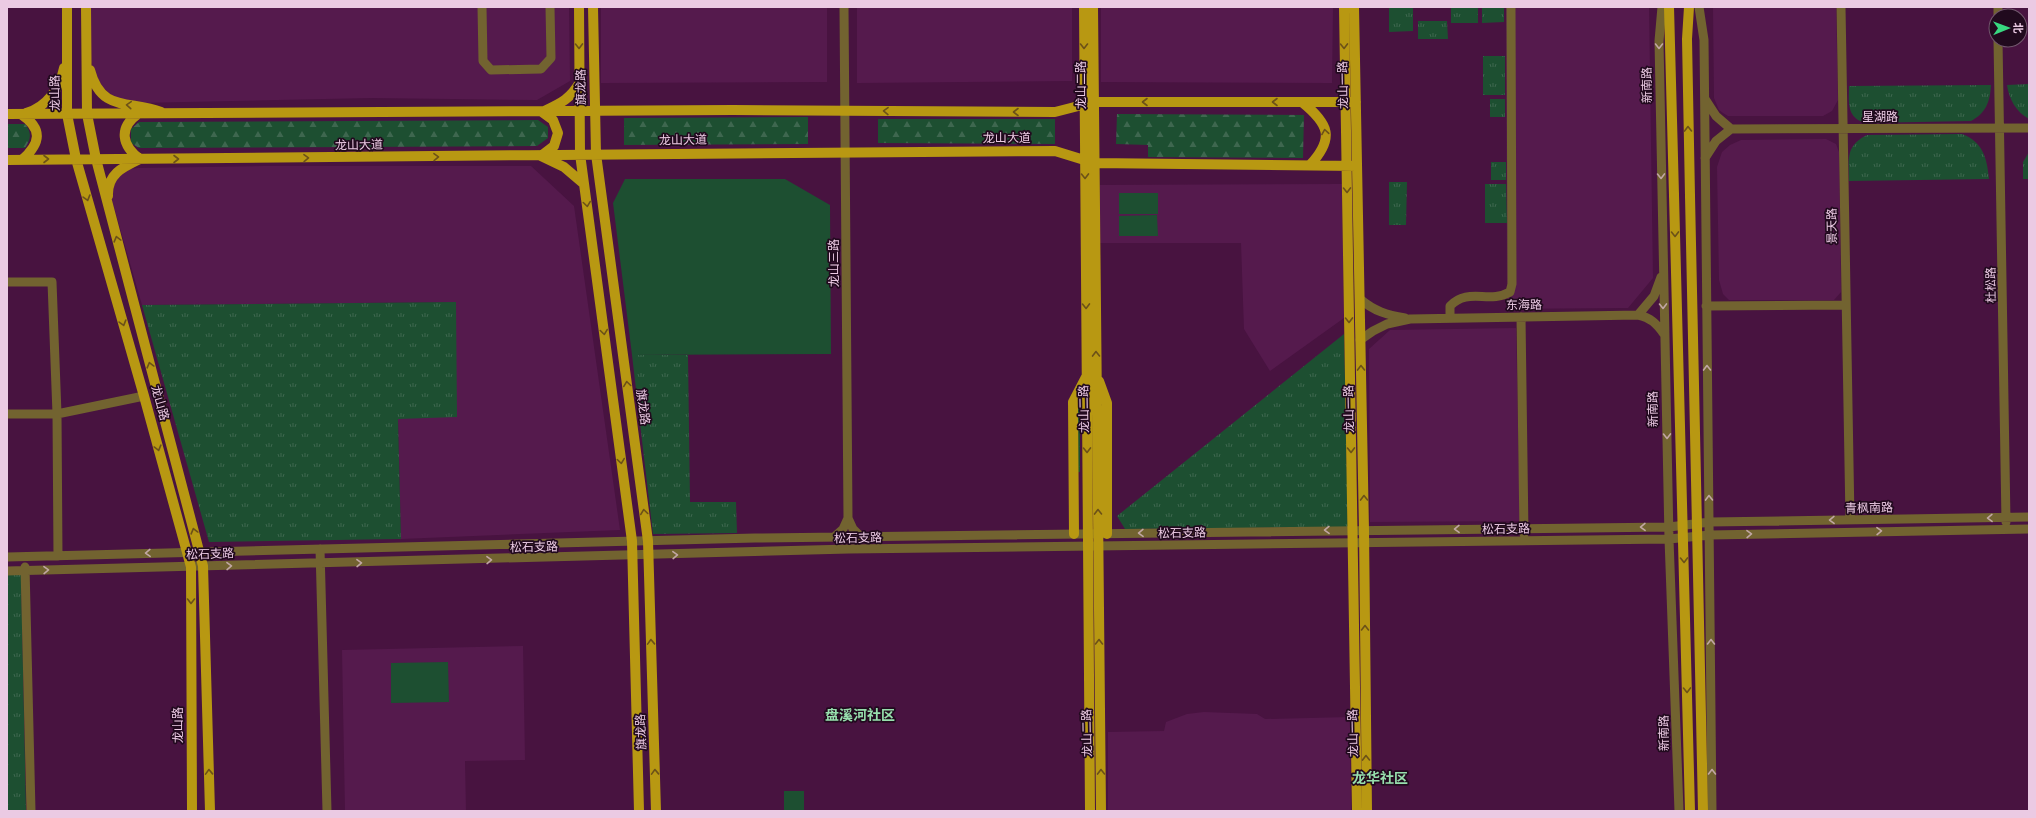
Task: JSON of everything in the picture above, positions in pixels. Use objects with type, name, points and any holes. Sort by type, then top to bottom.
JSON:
[{"type":"main road","name":"龙山路","points":[[67,7],[67,114],[76,159],[144,396],[190,567],[192,811]]},
{"type":"main road","name":"龙山路","points":[[86,7],[87,114],[96,159],[203,566],[210,811]]},
{"type":"main road","points":[[579,7],[580,154],[632,541],[639,811]]},
{"type":"main road","name":"旗龙路","points":[[593,7],[596,154],[648,541],[656,811]]},
{"type":"main road","name":"龙山二路","points":[[1084,7],[1089,103]]},
{"type":"main road","name":"龙山二路","points":[[1090,811],[1093,546],[1098,534],[1091,375],[1089,103],[1093,7]]},
{"type":"main road","name":"龙山一路","points":[[1344,7],[1357,166],[1364,530],[1367,811]]},
{"type":"main road","name":"龙山一路","points":[[1354,7],[1351,102],[1346,166],[1356,811]]},
{"type":"main road","name":"新南路","points":[[1670,7],[1690,811]]},
{"type":"main road","points":[[1689,7],[1686,39],[1702,811]]},
{"type":"main road","points":[[21,114],[34,110],[43,104],[56,89],[62,75],[67,50]]},
{"type":"main road","points":[[86,57],[94,81],[109,99],[121,105],[148,107],[167,114]]},
{"type":"main road","points":[[542,112],[562,102],[574,93],[580,82]]},
{"type":"main road","points":[[1302,102],[1318,115],[1326,128],[1326,142],[1320,154],[1310,165]]},
{"type":"main road","points":[[7,114],[845,110],[1055,112],[1089,103],[1351,102]]},
{"type":"main road","points":[[542,112],[553,120],[558,133],[554,146],[541,156],[564,167],[584,184]]},
{"type":"main road","points":[[21,114],[34,125],[37,135],[31,151],[22,160]]},
{"type":"main road","points":[[108,205],[108,190],[113,176],[123,168],[140,159],[129,149],[124,134],[129,122],[138,114]]},
{"type":"main road","name":"龙山大道","points":[[7,160],[1055,151],[1089,161],[1357,166]]},
{"type":"main road","points":[[1074,534],[1073,402],[1091,375]]},
{"type":"main road","name":"龙山二路","points":[[1093,546],[1101,811]]},
{"type":"street","points":[[482,7],[483,61],[491,70],[541,69],[551,58],[550,7]]},
{"type":"street","name":"龙山三路","points":[[844,7],[848,518]]},
{"type":"street","points":[[1450,318],[1450,306],[1457,298],[1467,296],[1502,297],[1510,292],[1512,284],[1511,7]]},
{"type":"street","name":"新南路","points":[[1662,7],[1659,41],[1664,334],[1669,539],[1679,811]]},
{"type":"street","points":[[1699,7],[1704,40],[1712,811]]},
{"type":"street","name":"景天路","points":[[1841,7],[1845,305],[1850,520]]},
{"type":"street","name":"杜松路","points":[[1998,48],[2006,529]]},
{"type":"street","points":[[1704,99],[1716,116],[1731,129],[1716,141],[1705,158]]},
{"type":"street","name":"星湖路","points":[[1731,129],[2029,128]]},
{"type":"street","points":[[1663,271],[1654,296],[1638,315],[1649,317],[1656,323],[1664,334]]},
{"type":"street","points":[[7,282],[52,282],[57,414],[58,556]]},
{"type":"street","name":"东海路","points":[[1360,299],[1387,320],[1638,315]]},
{"type":"street","points":[[1706,306],[1845,305]]},
{"type":"street","points":[[1521,317],[1524,540]]},
{"type":"street","points":[[1360,340],[1387,320]]},
{"type":"street","points":[[7,414],[57,414],[144,396]]},
{"type":"street","name":"青枫南路","points":[[1710,522],[2029,517]]},
{"type":"street","points":[[848,518],[853,529],[861,537]]},
{"type":"street","points":[[834,537],[843,529],[848,518]]},
{"type":"street","name":"松石支路","points":[[7,558],[187,552],[834,537],[1669,527],[1710,522]]},
{"type":"street","name":"青枫南路","points":[[1710,535],[2029,529]]},
{"type":"street","name":"松石支路","points":[[7,571],[633,556],[849,549],[1669,539],[1710,535]]},
{"type":"street","points":[[320,549],[327,811]]},
{"type":"street","points":[[25,557],[31,811]]},
{"type":"shaded area","points":[[91,7],[569,7],[570,81],[537,100],[371,98],[138,103],[114,97],[101,86],[93,71],[91,62]]},
{"type":"shaded area","points":[[601,7],[827,7],[827,82],[601,83]]},
{"type":"shaded area","points":[[857,7],[1072,7],[1072,81],[857,83]]},
{"type":"shaded area","points":[[1101,7],[1333,7],[1332,83],[1101,82]]},
{"type":"shaded area","points":[[1506,7],[1649,7],[1653,278],[1628,308],[1507,309]]},
{"type":"shaded area","points":[[1713,7],[1836,7],[1838,100],[1832,111],[1823,116],[1728,116],[1719,110],[1714,98]]},
{"type":"shaded area","points":[[1826,139],[1836,144],[1839,152],[1841,292],[1834,300],[1729,300],[1723,294],[1719,280],[1717,167],[1722,152],[1730,145],[1741,140]]},
{"type":"shaded area","points":[[264,166],[531,166],[574,206],[620,530],[401,539],[398,418],[456,302],[142,305],[111,197],[112,189],[118,176],[130,169],[138,168]]},
{"type":"shaded area","points":[[1342,184],[1344,318],[1270,371],[1244,329],[1241,243],[1100,243],[1100,185]]},
{"type":"shaded area","points":[[1516,328],[1520,521],[1370,522],[1369,349],[1390,330]]},
{"type":"shaded area","points":[[523,646],[525,760],[465,761],[466,811],[345,811],[342,650]]},
{"type":"shaded area","points":[[1204,712],[1257,714],[1265,719],[1350,717],[1351,811],[1108,811],[1108,732],[1164,731],[1166,722],[1187,714]]},
{"type":"green space","points":[[1389,7],[1413,7],[1413,31],[1389,32]]},
{"type":"green space","points":[[1451,7],[1478,7],[1478,23],[1451,23]]},
{"type":"green space","points":[[1482,7],[1504,7],[1504,22],[1482,23]]},
{"type":"green space","points":[[1418,21],[1447,21],[1448,39],[1418,39]]},
{"type":"green space","points":[[1483,56],[1505,56],[1505,95],[1483,95]]},
{"type":"green space","points":[[2029,84],[2029,119],[2020,113],[2014,105],[2009,95],[2007,85]]},
{"type":"green space","points":[[1991,85],[1990,97],[1984,111],[1971,121],[1865,123],[1854,117],[1849,103],[1849,86]]},
{"type":"green space","points":[[1490,99],[1505,99],[1505,117],[1490,117]]},
{"type":"green space","points":[[1117,114],[1304,115],[1303,158],[1148,157],[1148,145],[1116,144]]},
{"type":"green space","points":[[808,117],[808,144],[624,145],[624,118]]},
{"type":"green space","points":[[878,119],[1055,119],[1055,144],[878,143]]},
{"type":"green space","points":[[538,120],[548,127],[548,138],[537,146],[139,148],[131,143],[131,129],[139,122]]},
{"type":"green space","points":[[7,124],[25,124],[29,130],[30,136],[29,142],[25,148],[7,148]]},
{"type":"green space","points":[[1962,134],[1975,141],[1983,152],[1987,164],[1989,179],[1849,181],[1850,154],[1855,144],[1867,135]]},
{"type":"green space","points":[[2029,152],[2029,179],[2023,179],[2023,162]]},
{"type":"green space","points":[[1491,162],[1506,162],[1506,180],[1491,180]]},
{"type":"green space","points":[[625,179],[785,179],[830,205],[831,354],[632,355],[613,203]]},
{"type":"green space","points":[[1389,182],[1407,182],[1406,225],[1389,225]]},
{"type":"green space","points":[[1485,184],[1506,184],[1507,223],[1485,223]]},
{"type":"green space","points":[[1119,193],[1158,193],[1158,214],[1119,214]]},
{"type":"green space","points":[[1157,215],[1158,236],[1119,236],[1119,216]]},
{"type":"green space","points":[[456,302],[457,417],[398,419],[401,539],[209,542],[142,305]]},
{"type":"green space","points":[[1344,334],[1348,527],[1125,529],[1117,516]]},
{"type":"green space","points":[[632,355],[688,355],[690,502],[736,502],[737,533],[653,534]]},
{"type":"green space","points":[[1077,408],[1080,408],[1080,472],[1077,472]]},
{"type":"green space","points":[[21,574],[26,811],[7,811],[7,575]]},
{"type":"green space","points":[[448,662],[449,702],[391,703],[391,663]]},
{"type":"green space","points":[[784,791],[804,791],[804,811],[784,811]]},
{"type":"district","name":"盘溪河社区","points":[[860,715]]},
{"type":"district","name":"龙华社区","points":[[1380,778]]}]
